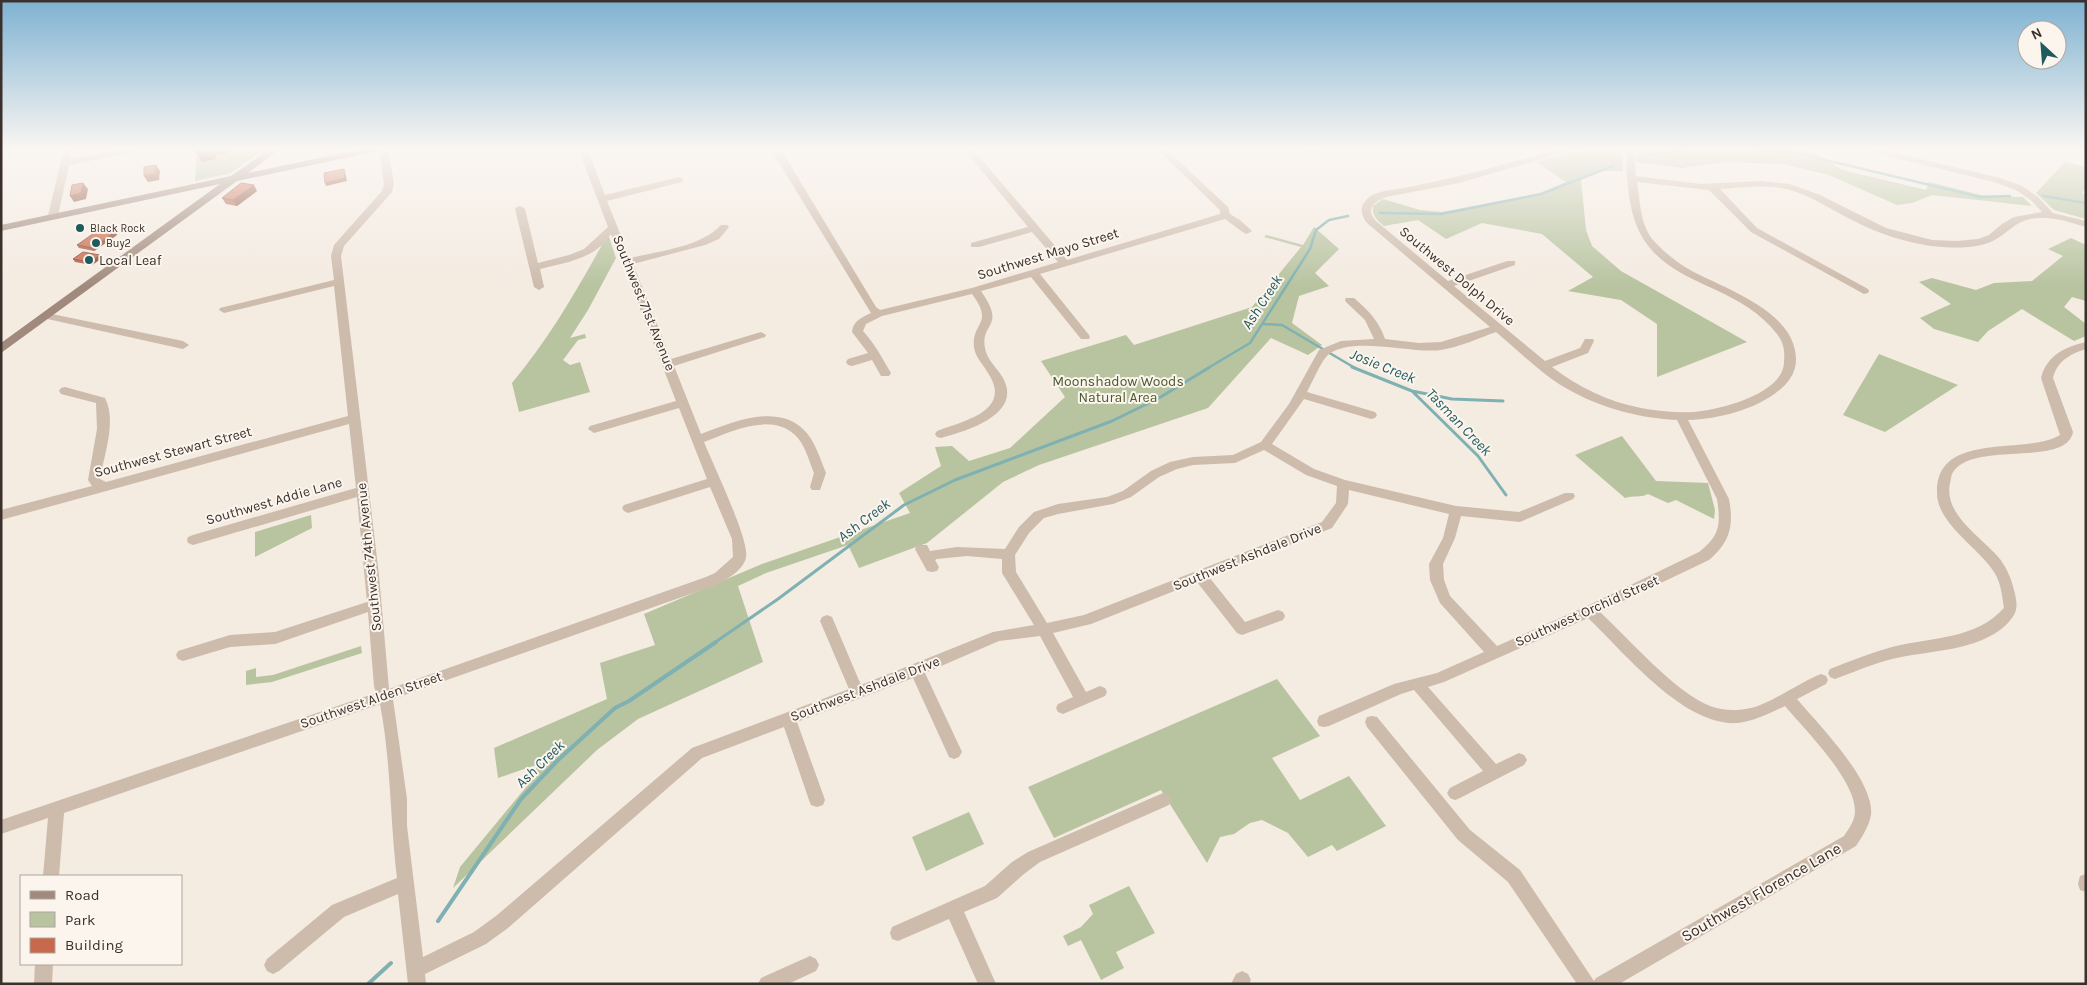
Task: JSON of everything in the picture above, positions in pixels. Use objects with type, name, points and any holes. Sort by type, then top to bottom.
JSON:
[{"type":"main road","points":[[1,228],[159,194]]},
{"type":"main road","points":[[145,197],[188,194],[194,196],[197,206]]},
{"type":"main road","points":[[1,349],[213,194]]},
{"type":"street","points":[[53,216],[58,194]]},
{"type":"street","name":"Southwest 74th Avenue","points":[[385,194],[337,248],[336,256],[381,686],[388,705],[399,800],[398,826],[416,976]]},
{"type":"street","name":"Southwest 71st Avenue","points":[[600,194],[668,364],[696,440],[738,539],[740,557],[736,564]]},
{"type":"street","points":[[602,199],[622,194]]},
{"type":"street","points":[[802,194],[872,309],[878,314],[862,322],[856,330],[885,373]]},
{"type":"street","points":[[1006,194],[1064,263]]},
{"type":"street","points":[[1209,194],[1225,209],[1225,215],[1247,231]]},
{"type":"street","name":"Southwest Dolph Drive","points":[[1387,194],[1371,200],[1366,207],[1365,213],[1368,218],[1498,328],[1568,384],[1606,402],[1647,413],[1681,417],[1717,413],[1739,406],[1770,391],[1788,377],[1792,360],[1790,346],[1781,331],[1766,316],[1745,301],[1685,271],[1655,247],[1639,223],[1634,194]]},
{"type":"street","points":[[1719,194],[1754,230],[1864,291]]},
{"type":"street","points":[[1808,194],[1822,199],[1875,228],[1905,238],[1940,244],[1958,244],[1987,240],[2017,220],[2049,214],[2086,224]]},
{"type":"street","points":[[2028,194],[2049,214]]},
{"type":"street","points":[[520,209],[538,287]]},
{"type":"street","name":"Southwest Mayo Street","points":[[878,314],[975,290],[1218,219],[1225,215]]},
{"type":"street","points":[[627,262],[701,243],[715,237],[724,227]]},
{"type":"street","points":[[534,267],[583,253],[597,245],[608,231],[613,228]]},
{"type":"street","points":[[974,245],[1035,228]]},
{"type":"street","points":[[1446,284],[1511,262]]},
{"type":"street","points":[[1033,273],[1085,337]]},
{"type":"street","points":[[224,310],[338,282]]},
{"type":"street","points":[[941,434],[986,417],[1000,404],[1003,391],[997,376],[980,353],[978,344],[980,335],[989,321],[989,313],[975,290]]},
{"type":"street","points":[[1350,300],[1375,326],[1380,342]]},
{"type":"street","points":[[47,316],[183,346]]},
{"type":"street","points":[[1082,699],[1010,573],[1008,554],[1024,530],[1039,515],[1058,509],[1109,500],[1127,494],[1155,474],[1174,465],[1193,460],[1235,459],[1265,445],[1294,406],[1323,353],[1340,345],[1380,342],[1419,347],[1442,346],[1498,328]]},
{"type":"street","points":[[668,364],[761,335]]},
{"type":"street","points":[[1544,366],[1584,350],[1589,341]]},
{"type":"street","points":[[1835,673],[1867,660],[1893,653],[1960,640],[1995,627],[2004,620],[2011,610],[2007,587],[2001,572],[1992,559],[1966,534],[1955,520],[1943,499],[1942,488],[1948,470],[1956,462],[1975,455],[2050,445],[2066,437],[2067,432],[2047,378],[2048,371],[2057,358],[2086,345]]},
{"type":"street","points":[[852,362],[874,355]]},
{"type":"street","points":[[65,391],[101,401],[103,424],[94,480],[104,486]]},
{"type":"street","points":[[1300,394],[1371,414]]},
{"type":"street","points":[[594,429],[682,404]]},
{"type":"street","name":"Southwest Orchid Street","points":[[1324,722],[1398,688],[1438,678],[1590,610],[1704,556],[1721,538],[1726,520],[1723,500],[1681,417]]},
{"type":"street","name":"Southwest Stewart Street","points":[[1,515],[353,419]]},
{"type":"street","points":[[696,440],[756,422],[767,420],[784,424],[797,431],[806,442],[820,473],[816,486]]},
{"type":"street","points":[[1265,445],[1310,472],[1343,484],[1456,511],[1520,517],[1569,496]]},
{"type":"street","points":[[628,508],[714,481]]},
{"type":"street","name":"Southwest Ashdale Drive","points":[[416,976],[450,954],[480,938],[502,922],[697,753],[917,670],[998,636],[1042,630],[1086,620],[1327,525],[1342,504],[1343,484]]},
{"type":"street","name":"Southwest Addie Lane","points":[[193,540],[362,491]]},
{"type":"street","points":[[1456,511],[1449,538],[1436,564],[1438,580],[1445,599],[1494,653]]},
{"type":"street","points":[[927,558],[952,551],[1008,554]]},
{"type":"street","name":"Southwest Alden Street","points":[[1,827],[385,696],[711,581],[726,573],[736,564]]},
{"type":"street","points":[[1200,576],[1242,629],[1278,616]]},
{"type":"street","points":[[183,655],[230,641],[275,638],[374,605]]},
{"type":"street","points":[[1590,610],[1673,691],[1693,706],[1721,716],[1745,716],[1756,713],[1820,680]]},
{"type":"street","points":[[827,621],[857,692]]},
{"type":"street","points":[[917,670],[954,752]]},
{"type":"street","points":[[1416,683],[1494,773]]},
{"type":"street","points":[[1063,708],[1100,692]]},
{"type":"street","name":"Southwest Florence Lane","points":[[1602,984],[1850,841],[1861,823],[1864,810],[1859,792],[1824,742],[1787,698]]},
{"type":"street","points":[[788,718],[817,800]]},
{"type":"street","points":[[1372,722],[1464,834],[1514,876],[1587,984]]},
{"type":"street","points":[[1455,792],[1519,760]]},
{"type":"street","points":[[898,933],[954,910],[991,892],[1018,868],[1034,857],[1163,800]]},
{"type":"street","points":[[51,875],[57,808]]},
{"type":"street","points":[[273,965],[338,911],[405,883]]},
{"type":"street","points":[[954,910],[987,984]]},
{"type":"street","points":[[768,984],[810,964]]},
{"type":"street","points":[[43,984],[44,965]]},
{"type":"green space","points":[[1538,194],[1582,194],[1586,230],[1592,246],[1621,271],[1747,342],[1657,377],[1657,324],[1621,300],[1568,291],[1593,277],[1542,234],[1482,223],[1446,239],[1418,220],[1384,226],[1377,220],[1373,212],[1373,206],[1383,199],[1420,210],[1442,212]]},
{"type":"green space","points":[[1872,194],[1977,194],[2023,197],[2032,206],[1932,195],[1912,203],[1897,205]]},
{"type":"green space","points":[[2037,194],[2086,194],[2086,219],[2054,210]]},
{"type":"green space","name":"Moonshadow Woods Natural Area","points":[[1314,227],[1339,249],[1315,273],[1329,286],[1299,296],[1292,323],[1322,345],[1308,355],[1271,338],[1208,408],[1039,465],[1003,482],[927,543],[859,568],[848,545],[766,573],[738,586],[763,662],[638,719],[597,750],[453,888],[460,867],[536,775],[536,765],[498,778],[494,748],[607,699],[600,663],[655,645],[644,614],[762,564],[910,513],[899,493],[941,466],[935,447],[952,446],[969,461],[1010,448],[1065,397],[1041,361],[1126,335],[1134,345],[1252,307],[1301,247],[1264,237],[1266,235],[1303,245]]},
{"type":"green space","points":[[608,234],[616,258],[588,310],[570,338],[585,334],[586,338],[578,340],[563,360],[570,365],[580,362],[590,392],[519,412],[512,383],[552,329]]},
{"type":"green space","points":[[2071,238],[2086,245],[2086,301],[2072,297],[2064,307],[2086,324],[2086,336],[2074,341],[2022,309],[1988,331],[1978,342],[1934,329],[1920,318],[1951,304],[1919,282],[1932,278],[1976,290],[1994,283],[2032,281],[2063,256],[2048,249]]},
{"type":"green space","points":[[1879,354],[1958,385],[1885,432],[1843,415]]},
{"type":"green space","points":[[1622,436],[1656,481],[1708,483],[1715,510],[1714,519],[1676,500],[1668,503],[1648,494],[1625,498],[1575,455]]},
{"type":"green space","points":[[311,515],[312,528],[255,557],[255,532]]},
{"type":"green space","points":[[361,646],[362,653],[272,682],[246,685],[246,671],[256,668],[256,677],[273,675]]},
{"type":"green space","points":[[1277,679],[1320,736],[1272,758],[1300,800],[1349,776],[1386,826],[1337,851],[1332,845],[1308,857],[1288,833],[1262,820],[1250,823],[1234,834],[1220,837],[1207,863],[1161,790],[1054,838],[1028,787]]},
{"type":"green space","points":[[969,812],[984,844],[926,871],[912,837]]},
{"type":"green space","points":[[1129,886],[1155,933],[1116,952],[1124,968],[1101,980],[1081,940],[1068,946],[1063,936],[1081,927],[1093,914],[1089,905]]},
{"type":"building","points":[[227,194],[241,194],[233,200],[222,198]]},
{"type":"building","points":[[100,229],[115,232],[92,248],[77,245]]},
{"type":"building","points":[[83,252],[100,255],[90,262],[73,259]]},
{"type":"waterway","name":"Ash Creek","points":[[1380,213],[1441,214],[1541,194]]},
{"type":"waterway","name":"Ash Creek","points":[[1967,194],[1980,197],[2010,196]]},
{"type":"waterway","name":"Ash Creek","points":[[2043,196],[2086,203]]},
{"type":"waterway","name":"Ash Creek","points":[[1208,368],[1250,343],[1310,249],[1316,230],[1329,220],[1348,216]]},
{"type":"waterway","name":"Josie Creek","points":[[1263,324],[1282,325],[1355,368]]},
{"type":"waterway","name":"Ash Creek","points":[[714,643],[778,599],[904,505],[955,480],[1112,421],[1159,398],[1210,367]]},
{"type":"waterway","name":"Josie Creek","points":[[1352,367],[1412,391],[1452,399],[1503,401]]},
{"type":"waterway","name":"Tasman Creek","points":[[1413,392],[1478,456],[1506,495]]},
{"type":"waterway","name":"Ash Creek","points":[[438,921],[521,799],[557,761],[615,708],[629,701],[716,642]]},
{"type":"waterway","name":"Ash Creek","points":[[368,984],[391,963]]},
{"type":"place","name":"Black Rock","points":[[80,228]]},
{"type":"place","name":"Buy2","points":[[96,243]]},
{"type":"place","name":"Local Leaf","points":[[89,260]]}]
